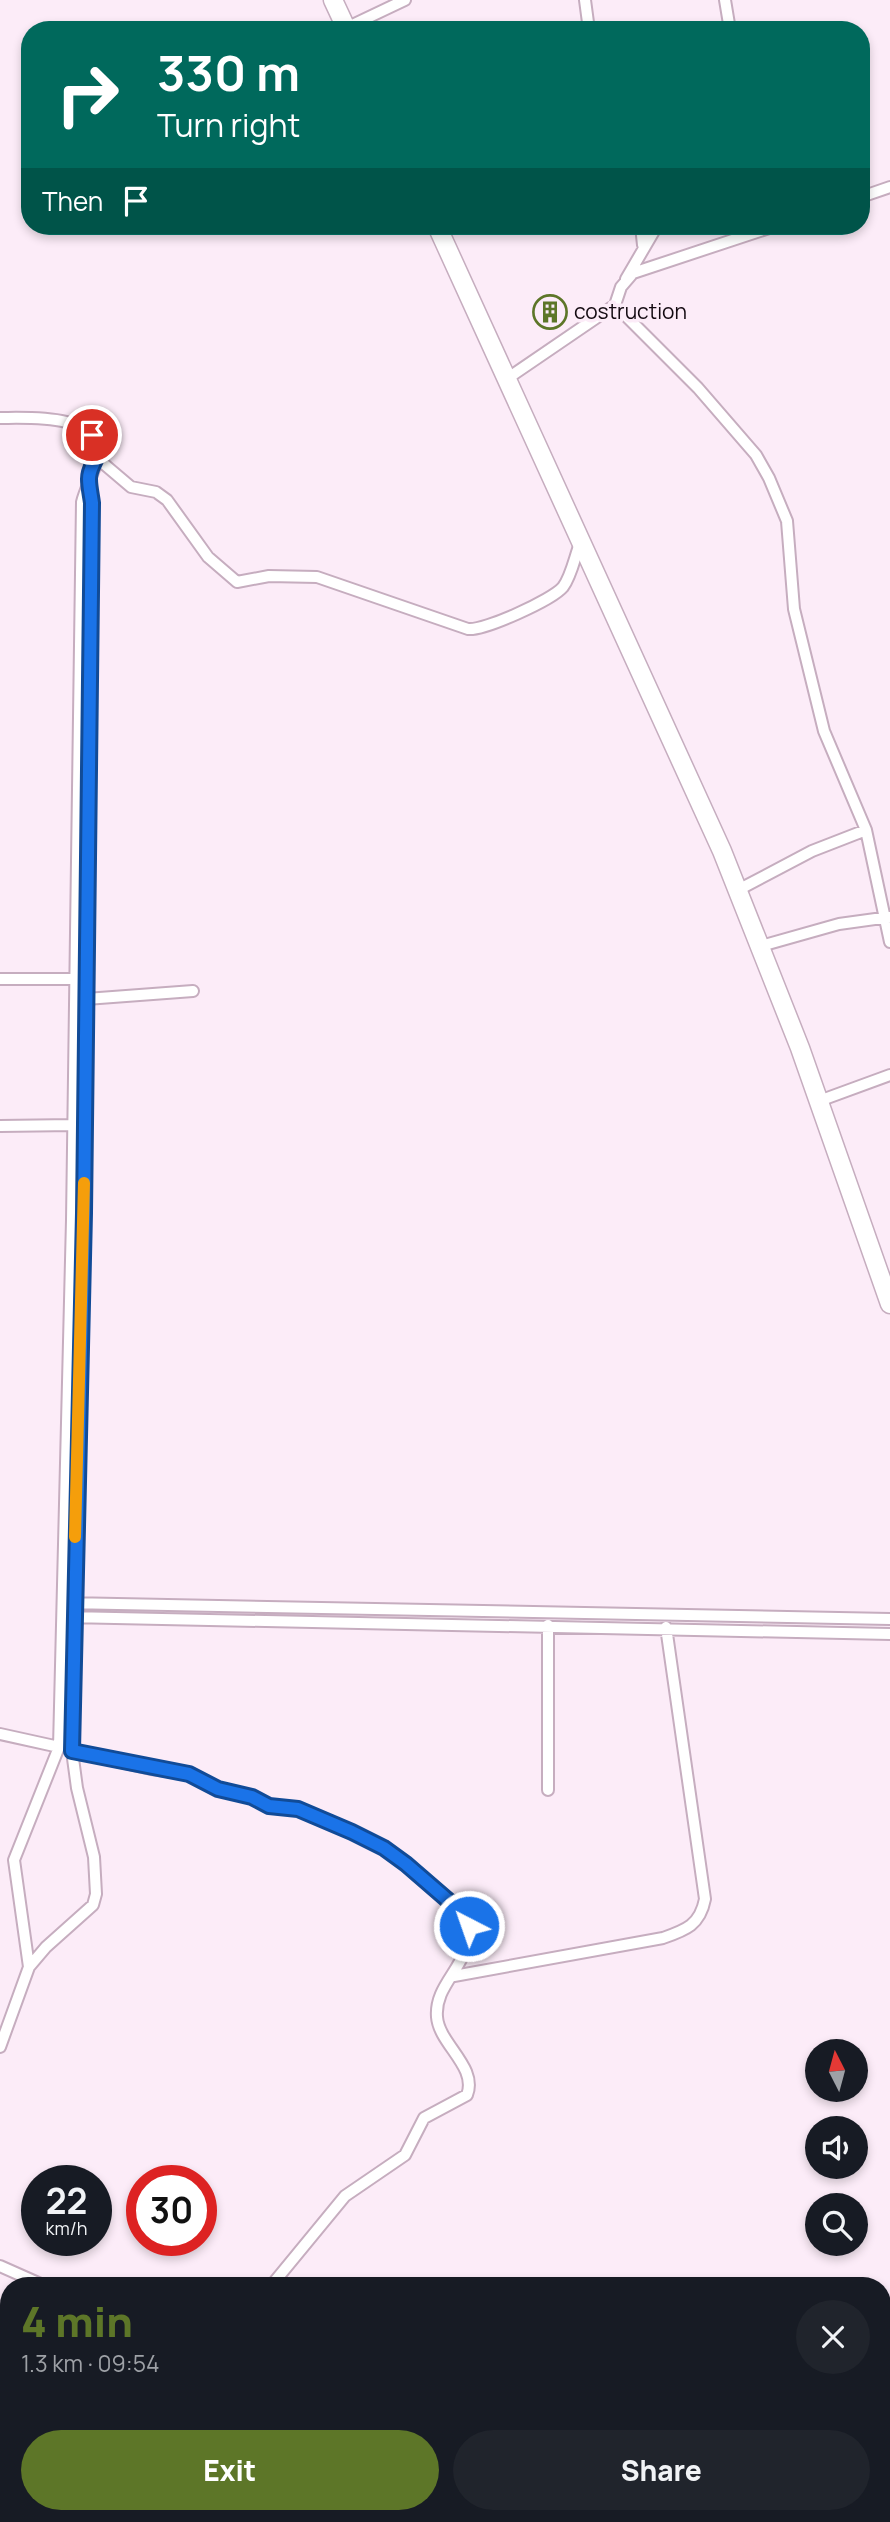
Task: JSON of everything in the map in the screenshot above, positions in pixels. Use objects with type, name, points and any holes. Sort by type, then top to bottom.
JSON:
[{"type":"main road","points":[[333,0],[342,21]]},
{"type":"main road","points":[[441,235],[582,539],[738,890],[819,1101],[890,1304]]},
{"type":"street","points":[[362,21],[405,0]]},
{"type":"street","points":[[585,0],[588,21]]},
{"type":"street","points":[[725,0],[728,21]]},
{"type":"street","points":[[870,194],[890,187]]},
{"type":"street","points":[[642,235],[643,245]]},
{"type":"street","points":[[508,378],[615,305],[650,235]]},
{"type":"street","points":[[625,281],[633,273],[748,235]]},
{"type":"street","points":[[615,305],[698,388],[756,455],[769,478],[787,521],[794,609],[824,731],[866,830],[887,917],[890,942]]},
{"type":"street","points":[[0,418],[42,419],[76,425],[92,435],[97,442],[97,459],[82,502],[73,1125],[59,1747],[14,1860],[29,1967]]},
{"type":"street","points":[[97,459],[131,487],[156,492],[167,500],[208,556],[237,582],[246,583],[269,576],[317,577],[468,629],[486,627],[556,593],[566,583],[582,539]]},
{"type":"street","points":[[0,2048],[5,2020],[29,1967],[46,1947],[93,1905],[96,1894],[94,1857],[77,1788],[72,1751],[86,999],[92,503],[89,476]]},
{"type":"street","points":[[738,890],[812,851],[866,830]]},
{"type":"street","points":[[761,946],[839,924],[887,917]]},
{"type":"street","points":[[0,979],[75,979]]},
{"type":"street","points":[[86,999],[194,991]]},
{"type":"street","points":[[819,1101],[890,1075]]},
{"type":"street","points":[[0,1126],[73,1125]]},
{"type":"street","points":[[62,1603],[890,1619]]},
{"type":"street","points":[[454,1976],[663,1938],[688,1930],[702,1916],[705,1899],[665,1631],[669,1615]]},
{"type":"street","points":[[62,1617],[548,1625],[665,1631],[890,1633]]},
{"type":"street","points":[[548,1625],[548,1790]]},
{"type":"street","points":[[0,1734],[59,1747]]},
{"type":"street","points":[[72,1751],[198,1777],[218,1789],[252,1797],[269,1806],[298,1809],[384,1848],[466,1918],[469,1926],[466,1949],[454,1976],[441,1992],[437,2017],[440,2031],[465,2070],[469,2082],[467,2095],[424,2118],[405,2155],[345,2196],[278,2277]]},
{"type":"street","points":[[0,2266],[25,2277]]},
{"type":"building","name":"costruction","points":[[550,299],[562,316],[549,325],[537,308]]},
{"type":"slow traffic","points":[[75,1537],[84,1183]]},
{"type":"place","name":"costruction","points":[[550,312]]},
{"type":"route","points":[[92,435],[98,448],[97,459],[89,476],[92,503],[84,1213],[75,1500],[72,1751],[151,1769],[189,1774],[218,1789],[252,1797],[275,1808],[298,1809],[352,1832],[384,1848],[406,1864],[458,1909],[469,1926]]}]
